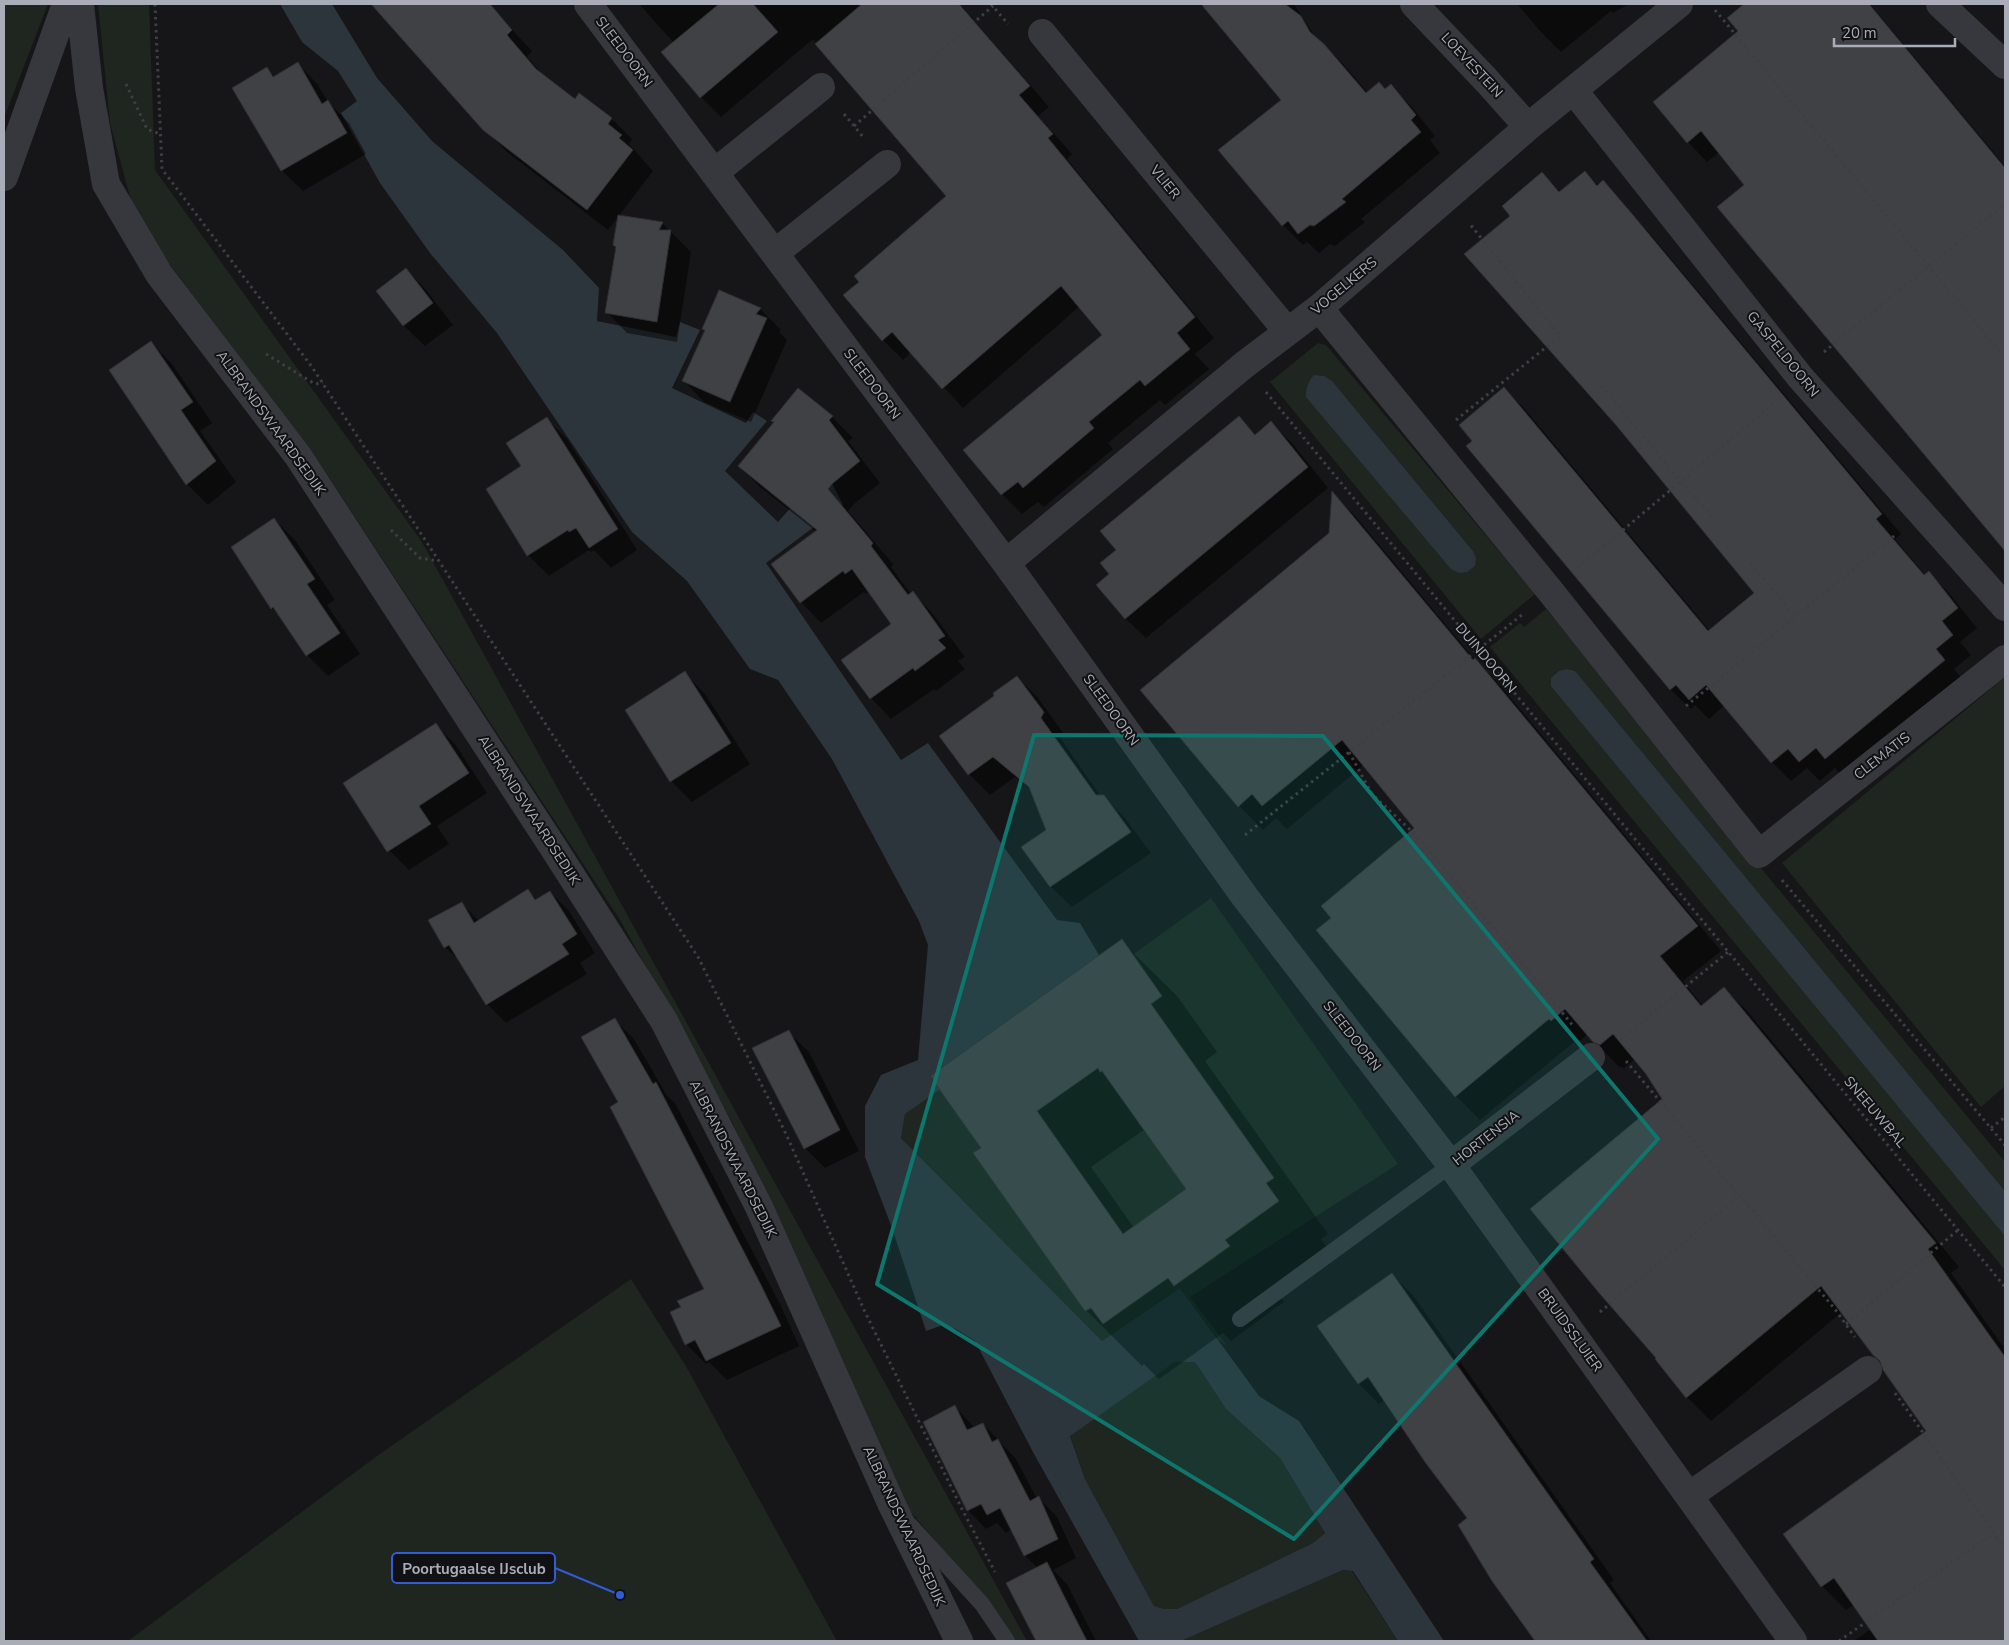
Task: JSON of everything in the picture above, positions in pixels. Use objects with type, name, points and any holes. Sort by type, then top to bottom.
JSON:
[{"type":"street","points":[[4,177],[66,4]]},
{"type":"street","name":"ALBRANDSWAARDSEDIJK","points":[[80,4],[89,88],[106,184],[159,274],[298,456],[664,1021],[759,1207],[892,1505],[960,1641]]},
{"type":"street","name":"SLEEDOORN","points":[[588,4],[1006,563],[1251,905],[1451,1165]]},
{"type":"street","name":"LOEVESTEIN","points":[[1414,4],[1487,81],[1528,128]]},
{"type":"street","name":"VOGELKERS","points":[[1006,563],[1244,365],[1319,308],[1528,128],[1679,4]]},
{"type":"street","points":[[1940,4],[2005,65]]},
{"type":"street","name":"VLIER","points":[[1042,33],[1287,331]]},
{"type":"street","points":[[714,173],[821,87]]},
{"type":"street","name":"GASPELDOORN","points":[[1574,91],[1800,377],[2005,607]]},
{"type":"street","points":[[775,253],[887,164]]},
{"type":"street","points":[[1319,308],[1551,592],[1759,854]]},
{"type":"street","name":"CLEMATIS","points":[[1759,854],[2005,659]]},
{"type":"street","name":"HORTENSIA","points":[[1451,1165],[1602,1051]]},
{"type":"street","name":"BRUIDSSLUIER","points":[[1451,1165],[1793,1641]]},
{"type":"street","points":[[1689,1496],[1868,1370]]},
{"type":"lane","name":"HORTENSIA","points":[[1240,1319],[1451,1165]]},
{"type":"lane","points":[[892,1505],[982,1604],[1007,1641]]},
{"type":"path","points":[[155,4],[162,169],[312,367],[698,957],[786,1134],[873,1328],[996,1574]]},
{"type":"path","points":[[1710,4],[2005,358]]},
{"type":"path","points":[[854,126],[993,6]]},
{"type":"path","points":[[821,87],[887,164]]},
{"type":"path","points":[[1429,443],[1560,336],[1448,197]]},
{"type":"path","points":[[1217,858],[1551,592],[1784,394],[1822,354],[2005,204]]},
{"type":"path","name":"DUINDOORN","points":[[1244,365],[1728,952]]},
{"type":"path","points":[[1602,386],[1715,520]]},
{"type":"path","points":[[1660,728],[1922,513]]},
{"type":"path","points":[[1751,563],[1795,617]]},
{"type":"path","points":[[1349,752],[1372,794],[1420,839],[1579,1033],[1602,1051],[1740,1195],[1846,1324],[1857,1341]]},
{"type":"path","points":[[1759,854],[2005,1146]]},
{"type":"path","points":[[1602,1051],[1728,952]]},
{"type":"path","name":"SNEEUWBAL","points":[[1728,952],[2005,1288]]},
{"type":"path","points":[[1991,1128],[2005,1117]]},
{"type":"path","points":[[1573,1334],[1740,1195]]},
{"type":"path","points":[[1846,1324],[1958,1230]]},
{"type":"path","points":[[1892,1389],[2005,1549]]},
{"type":"path","points":[[1840,1641],[1994,1533]]},
{"type":"highlighted area","points":[[1034,735],[1323,736],[1658,1139],[1294,1539],[877,1284]]},
{"type":"shaded area","points":[[4,4],[48,4],[4,118]]},
{"type":"shaded area","points":[[98,4],[149,4],[155,170],[422,542],[1027,1641],[1012,1641],[985,1601],[907,1507],[733,1124],[620,920],[326,473],[136,219],[110,123]]},
{"type":"shaded area","points":[[280,4],[332,4],[377,78],[432,141],[563,250],[599,288],[597,321],[676,337],[680,322],[700,330],[672,388],[746,423],[753,412],[767,421],[725,471],[778,522],[825,469],[843,505],[766,563],[901,760],[928,743],[1057,920],[1080,923],[1109,972],[905,1114],[901,1138],[1102,1341],[1180,1288],[1259,1396],[1299,1421],[1444,1641],[1398,1641],[1353,1571],[1343,1570],[1181,1641],[1139,1641],[1034,1454],[975,1341],[956,1329],[943,1325],[926,1331],[892,1228],[865,1157],[865,1106],[881,1075],[918,1060],[928,945],[919,921],[832,759],[778,680],[750,669],[687,581],[632,532],[497,333],[430,253],[380,183],[341,113],[357,101],[338,71],[302,42]],"holes":[[[1175,1362],[1195,1362],[1226,1409],[1280,1458],[1325,1533],[1313,1543],[1177,1609],[1164,1609],[1154,1606],[1085,1479],[1070,1436]]]},
{"type":"shaded area","points":[[1318,343],[1326,345],[1535,594],[1481,639],[1270,382]],"holes":[[[1332,381],[1473,551],[1476,558]]]},
{"type":"shaded area","points":[[1314,375],[1324,376],[1332,381],[1473,551],[1476,558],[1475,566],[1467,572],[1459,573],[1451,569],[1306,397],[1306,390]]},
{"type":"shaded area","points":[[1546,609],[2005,1162],[2005,1191],[1575,672],[1567,669],[2005,1236],[2005,1270],[1490,647],[1520,623],[1524,627]]},
{"type":"shaded area","points":[[1567,669],[1575,671],[2005,1191],[2005,1236],[1551,686],[1551,678],[1559,671]]},
{"type":"shaded area","points":[[2005,677],[2005,1086],[1981,1107],[1782,863]]},
{"type":"shaded area","points":[[1211,898],[1398,1164],[1190,1297],[1228,1347],[1218,1339],[1180,1288],[1102,1341],[901,1138],[905,1114],[1109,972]]},
{"type":"shaded area","points":[[631,1279],[687,1368],[837,1641],[128,1641],[377,1456]]},
{"type":"shaded area","points":[[1175,1362],[1195,1362],[1226,1409],[1280,1458],[1325,1533],[1313,1543],[1177,1609],[1164,1609],[1154,1606],[1085,1479],[1070,1435]]},
{"type":"shaded area","points":[[1343,1570],[1352,1571],[1398,1641],[1181,1641]]},
{"type":"building","points":[[371,4],[490,4],[512,30],[507,35],[536,69],[575,99],[579,93],[612,118],[608,124],[622,135],[619,138],[633,150],[587,210],[483,130]]},
{"type":"building","points":[[719,4],[753,4],[778,32],[700,98],[661,52]]},
{"type":"building","points":[[862,4],[959,4],[1030,86],[1019,95],[1053,134],[1048,138],[1195,317],[1177,333],[1190,349],[1145,386],[1140,380],[1089,422],[1094,428],[1023,488],[1018,482],[1001,495],[963,450],[1102,335],[1061,286],[942,389],[892,332],[882,341],[843,295],[859,282],[854,276],[946,196],[815,44]]},
{"type":"building","points":[[1201,4],[1285,4],[1301,16],[1310,32],[1324,44],[1366,93],[1379,82],[1385,89],[1391,84],[1416,115],[1411,120],[1421,132],[1342,199],[1346,202],[1314,226],[1310,225],[1298,234],[1288,221],[1282,226],[1218,150],[1281,100]]},
{"type":"building","points":[[1744,4],[1869,4],[2005,168],[2005,551],[1717,207],[1744,185],[1701,131],[1687,143],[1653,102],[1738,31],[1727,18]]},
{"type":"building","points":[[298,62],[322,104],[328,100],[347,133],[281,171],[232,88],[267,67],[273,77]]},
{"type":"building","points":[[1585,171],[1597,186],[1603,180],[1633,215],[1882,514],[1876,519],[1924,575],[1929,571],[1958,608],[1942,621],[1953,635],[1936,649],[1945,660],[1825,759],[1816,748],[1799,762],[1788,749],[1771,763],[1706,685],[1689,700],[1676,685],[1670,690],[1466,446],[1472,441],[1459,425],[1504,387],[1708,631],[1754,593],[1616,425],[1464,254],[1510,216],[1502,206],[1542,172],[1559,192]]},
{"type":"building","points":[[618,215],[663,222],[659,230],[671,230],[657,322],[605,313],[616,247],[613,245]]},
{"type":"building","points":[[406,268],[433,303],[403,326],[376,291]]},
{"type":"building","points":[[719,290],[761,308],[756,314],[767,318],[730,402],[682,381],[705,330],[702,329]]},
{"type":"building","points":[[151,341],[193,402],[181,410],[216,461],[186,485],[109,370]]},
{"type":"building","points":[[798,388],[833,416],[829,420],[860,461],[828,489],[873,543],[871,546],[908,595],[913,591],[945,636],[938,640],[946,648],[915,671],[913,668],[870,699],[841,660],[891,624],[852,569],[845,574],[843,571],[800,603],[771,564],[817,530],[738,466],[774,422],[771,421]]},
{"type":"building","points":[[1239,416],[1255,435],[1271,421],[1308,467],[1125,619],[1096,585],[1109,574],[1100,563],[1116,550],[1100,531]]},
{"type":"building","points":[[547,417],[618,529],[589,548],[576,528],[569,532],[568,530],[527,556],[486,489],[521,466],[506,443]]},
{"type":"building","points":[[1332,491],[1473,660],[1475,658],[1698,926],[1660,956],[1701,1006],[1724,987],[1936,1243],[1928,1249],[2005,1357],[2005,1641],[1878,1641],[1834,1578],[1821,1587],[1783,1534],[1926,1431],[1883,1370],[1880,1361],[1873,1355],[1821,1286],[1686,1398],[1656,1358],[1530,1209],[1662,1099],[1646,1074],[1613,1034],[1600,1045],[1593,1042],[1565,1009],[1551,1021],[1549,1019],[1455,1097],[1316,930],[1331,918],[1321,906],[1414,828],[1342,740],[1262,806],[1252,794],[1238,807],[1140,690],[1329,533]]},
{"type":"building","points":[[274,518],[315,579],[307,584],[340,633],[306,656],[273,607],[271,609],[231,547]]},
{"type":"building","points":[[685,671],[731,743],[670,782],[625,710]]},
{"type":"building","points":[[1017,676],[1044,712],[1041,718],[1096,795],[1104,795],[1131,832],[1050,887],[1021,847],[1046,830],[1029,787],[993,757],[968,775],[939,736],[994,696],[993,693]]},
{"type":"building","points":[[436,723],[469,773],[419,806],[431,824],[387,852],[343,783]]},
{"type":"building","points":[[528,889],[535,900],[550,891],[577,934],[562,944],[569,954],[486,1005],[449,945],[444,948],[428,920],[462,902],[474,923]]},
{"type":"building","points":[[1122,939],[1162,996],[1151,1004],[1274,1178],[1266,1183],[1279,1201],[1225,1240],[1230,1246],[1174,1286],[1168,1278],[1103,1324],[1091,1308],[1085,1311],[973,1153],[981,1148],[930,1076]],"holes":[[[1098,1068],[1100,1072],[1102,1071],[1186,1189],[1123,1234],[1037,1111]]]},
{"type":"building","points":[[615,1018],[653,1084],[656,1082],[781,1326],[706,1361],[695,1340],[685,1345],[670,1312],[681,1307],[677,1301],[704,1289],[610,1107],[618,1102],[581,1037]]},
{"type":"building","points":[[789,1030],[840,1130],[804,1149],[752,1048]]},
{"type":"building","points":[[1392,1273],[1594,1559],[1590,1562],[1647,1641],[1535,1641],[1492,1581],[1458,1525],[1467,1518],[1425,1462],[1368,1377],[1358,1384],[1317,1326]]},
{"type":"building","points":[[955,1405],[967,1430],[983,1423],[992,1442],[998,1439],[1030,1501],[1039,1496],[1058,1539],[1024,1556],[1000,1508],[987,1515],[981,1504],[967,1511],[923,1422]]},
{"type":"building","points":[[1047,1562],[1087,1641],[1036,1641],[1006,1583]]},
{"type":"place","name":"Poortugaalse IJsclub","points":[[620,1595]]}]
